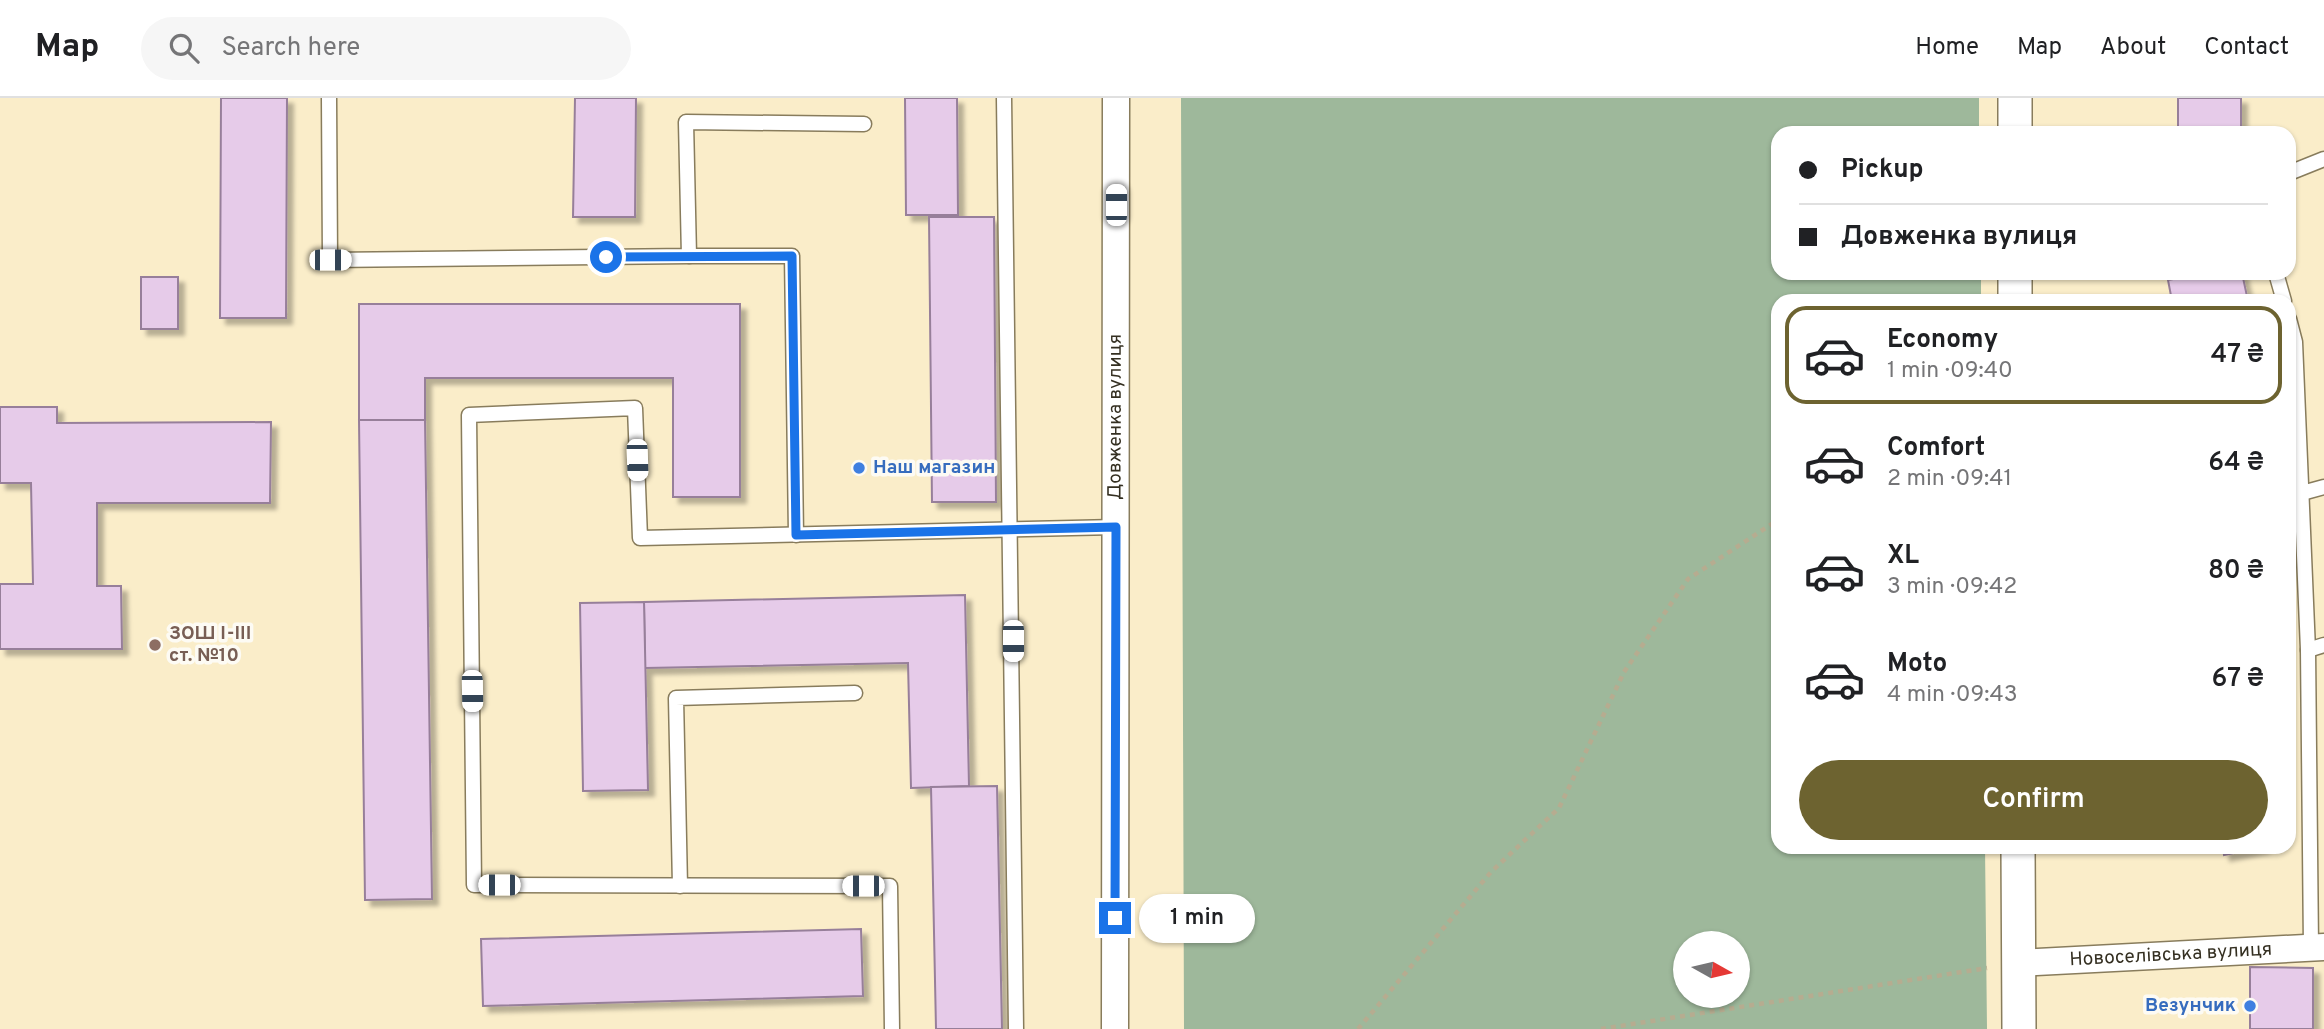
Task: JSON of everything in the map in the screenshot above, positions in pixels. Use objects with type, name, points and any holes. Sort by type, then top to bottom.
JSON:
[{"type":"street","name":"Довженка вулиця","points":[[1115,1029],[1116,98]]},
{"type":"street","points":[[2015,98],[2015,126]]},
{"type":"street","points":[[2018,854],[2019,1029]]},
{"type":"street","name":"Новоселівська вулиця","points":[[2019,963],[2317,947]]},
{"type":"lane","points":[[329,98],[330,260],[792,256],[796,535]]},
{"type":"lane","points":[[1004,98],[1012,531],[1016,1029]]},
{"type":"lane","points":[[689,256],[687,122],[864,124]]},
{"type":"lane","points":[[2296,170],[2324,159]]},
{"type":"lane","points":[[2296,364],[2317,947]]},
{"type":"lane","points":[[892,1029],[890,886],[474,885],[469,415],[635,408],[640,538],[1116,527]]},
{"type":"lane","points":[[2302,493],[2324,487]]},
{"type":"lane","points":[[2308,650],[2324,645]]},
{"type":"lane","points":[[680,886],[676,698],[855,693]]},
{"type":"path","points":[[1358,1029],[1491,872],[1559,808],[1624,672],[1688,579],[1771,525]]},
{"type":"path","points":[[1601,1029],[2019,963]]},
{"type":"green space","points":[[1181,98],[1979,98],[1979,126],[1771,126],[1771,280],[1981,280],[1981,294],[1771,294],[1771,854],[1985,854],[1987,1029],[1184,1029]]},
{"type":"building","points":[[221,98],[287,98],[286,318],[220,318]]},
{"type":"building","points":[[575,98],[636,98],[635,217],[573,217]]},
{"type":"building","points":[[905,98],[957,98],[958,215],[906,215]]},
{"type":"building","points":[[2178,98],[2241,98],[2241,126],[2178,126]]},
{"type":"building","points":[[929,217],[994,217],[996,502],[932,502]]},
{"type":"building","points":[[141,277],[178,277],[178,329],[141,329]]},
{"type":"building","points":[[2168,280],[2244,280],[2246,294],[2171,294]]},
{"type":"building","points":[[359,304],[740,304],[740,497],[673,497],[673,378],[425,378],[425,420],[359,420]]},
{"type":"building","points":[[0,407],[57,407],[57,423],[271,422],[270,503],[97,503],[97,586],[121,586],[122,649],[0,649],[0,584],[33,584],[31,483],[0,483]]},
{"type":"building","points":[[359,420],[425,420],[432,899],[365,900]]},
{"type":"building","points":[[965,595],[969,786],[911,788],[908,663],[645,668],[644,602]]},
{"type":"building","points":[[644,602],[648,790],[583,791],[580,603]]},
{"type":"building","points":[[997,786],[1002,1029],[936,1029],[931,787]]},
{"type":"building","points":[[861,929],[863,996],[483,1006],[481,939]]},
{"type":"building","points":[[2250,967],[2313,968],[2313,1029],[2250,1029]]},
{"type":"place","name":"Наш магазин","points":[[859,468]]},
{"type":"place","name":"ЗОШ І-ІІІ ст. №10","points":[[155,645]]},
{"type":"place","name":"Везунчик","points":[[2250,1006]]},
{"type":"route","points":[[606,257],[792,256],[796,535],[1116,527],[1115,918]]}]
